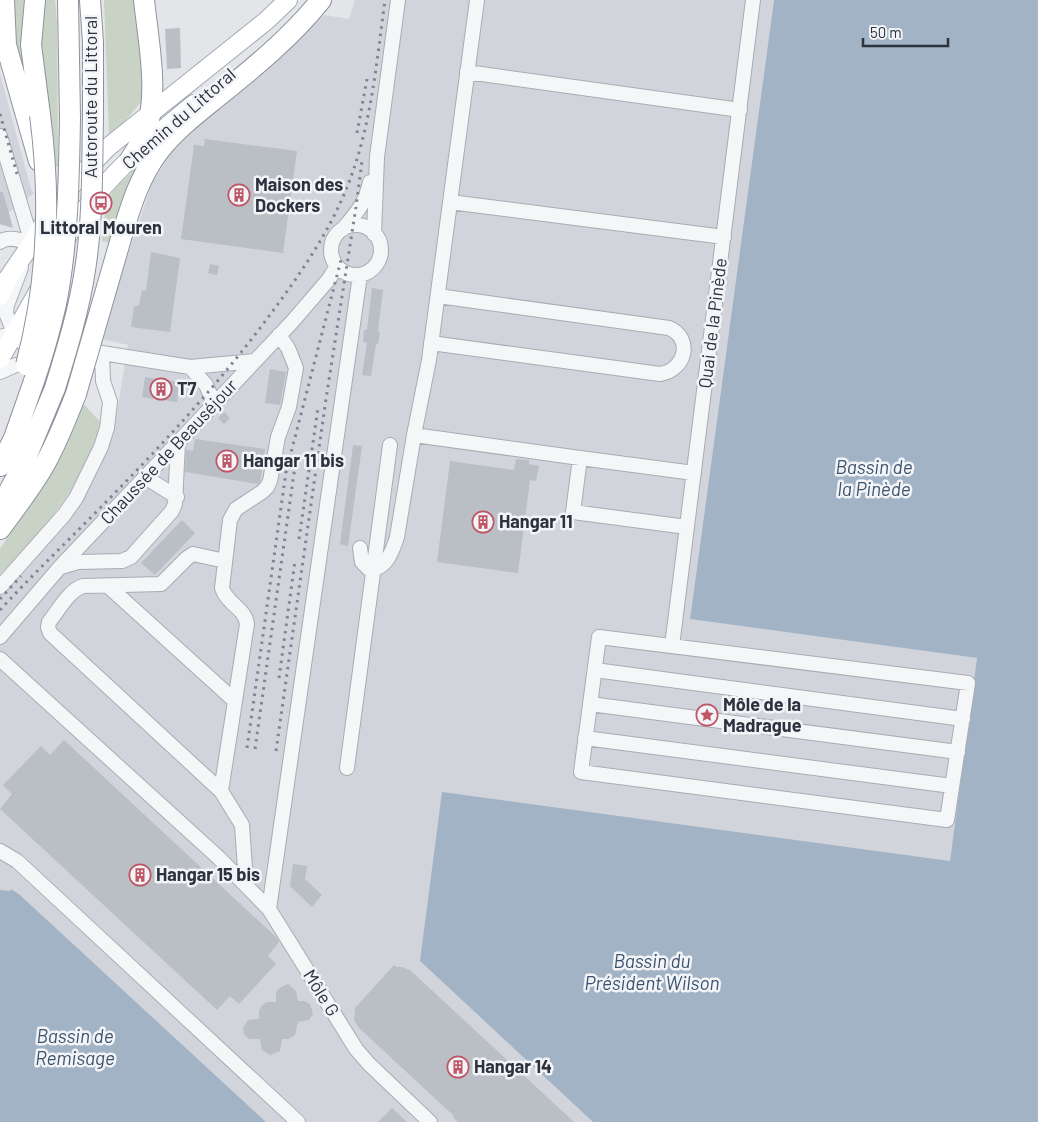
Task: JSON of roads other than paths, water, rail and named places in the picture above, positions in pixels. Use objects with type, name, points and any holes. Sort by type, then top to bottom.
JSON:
[{"type":"highway","points":[[4,0],[6,45],[36,149],[47,217]]},
{"type":"highway","points":[[28,379],[32,342],[42,292],[47,204],[45,151],[31,45],[35,0]]},
{"type":"highway","name":"Autoroute du Littoral","points":[[0,466],[14,438],[28,379],[48,338],[62,267],[66,226],[70,118],[68,0]]},
{"type":"highway","name":"Autoroute du Littoral","points":[[0,508],[23,465],[55,388],[77,312],[85,270],[92,192],[93,117],[90,0]]},
{"type":"highway","points":[[130,160],[145,134],[150,114],[153,87],[144,0]]},
{"type":"highway","points":[[0,529],[25,496],[46,462],[64,426],[76,394],[134,197],[144,173],[166,142],[188,121],[289,36],[320,0]]},
{"type":"main road","name":"Chemin du Littoral","points":[[0,296],[8,278],[47,217],[78,178],[107,148],[266,21],[288,0]]},
{"type":"main road","name":"Chemin du Littoral","points":[[0,359],[7,335],[46,278],[72,226],[91,202],[130,160],[173,121],[320,0]]},
{"type":"main road","points":[[32,243],[50,251],[64,244],[61,228],[47,217]]},
{"type":"street","points":[[374,234],[377,157],[398,0]]},
{"type":"street","points":[[360,548],[362,562],[366,567],[373,570],[381,567],[395,544],[431,343],[477,0]]},
{"type":"street","name":"Quai de la Pinède","points":[[672,646],[754,0]]},
{"type":"street","points":[[467,72],[740,110]]},
{"type":"street","points":[[0,136],[32,243],[7,305],[7,335]]},
{"type":"street","points":[[343,229],[361,226],[374,234],[378,240],[380,255],[373,268],[360,275],[346,273],[332,259],[331,250],[332,242],[336,235],[343,229],[367,197],[377,157]]},
{"type":"street","points":[[450,202],[724,237]]},
{"type":"street","points":[[0,242],[4,239],[12,238],[32,243]]},
{"type":"street","name":"Chaussée de Beauséjour","points":[[0,637],[60,567],[279,335],[329,279],[337,266]]},
{"type":"street","points":[[269,909],[360,275]]},
{"type":"street","points":[[46,278],[43,320],[55,336]]},
{"type":"street","points":[[431,343],[660,374],[676,368],[681,363],[683,354],[680,336],[669,328],[438,296]]},
{"type":"street","points":[[7,335],[34,332],[55,336],[102,356],[190,367],[255,361]]},
{"type":"street","points":[[7,335],[24,344],[45,361]]},
{"type":"street","points":[[221,791],[247,624],[243,613],[226,598],[222,588],[230,520],[232,514],[267,487],[270,481],[276,444],[289,407],[296,368],[288,348],[279,335]]},
{"type":"street","points":[[68,366],[102,356]]},
{"type":"street","points":[[0,586],[48,534],[76,498],[101,447],[107,428],[110,402],[103,381],[102,356]]},
{"type":"street","points":[[0,372],[16,364],[45,361],[68,366],[103,381]]},
{"type":"street","points":[[190,367],[206,385],[214,404]]},
{"type":"street","points":[[414,435],[694,473]]},
{"type":"street","points":[[60,567],[78,562],[122,561],[131,557],[172,511],[177,497],[178,442]]},
{"type":"street","points":[[347,768],[390,445]]},
{"type":"street","points":[[580,458],[573,512],[687,527]]},
{"type":"street","points":[[146,477],[177,497]]},
{"type":"street","points":[[225,561],[193,554],[161,584],[83,586],[72,592],[49,622],[48,627],[50,633],[221,791],[242,825],[246,884]]},
{"type":"street","points":[[108,586],[235,701]]},
{"type":"street","points":[[599,637],[968,683],[947,820],[581,772],[595,670],[599,637]]},
{"type":"street","name":"Môle G","points":[[0,658],[246,884],[269,909],[356,1049],[369,1064],[430,1122]]},
{"type":"street","points":[[595,670],[963,719]]},
{"type":"street","points":[[590,704],[958,752]]},
{"type":"street","points":[[586,738],[952,786]]},
{"type":"street","points":[[0,851],[17,861],[298,1122]]},
{"type":"water","points":[[774,0],[1038,0],[1038,1122],[593,1122],[420,961],[442,792],[950,861],[977,658],[690,619]]},
{"type":"water","name":"Bassin de Remisage","points":[[11,889],[20,895],[266,1122],[0,1122],[0,890],[10,891]]},
{"type":"railway","points":[[0,610],[128,479],[194,408],[256,334],[308,261],[337,210],[359,153],[373,88],[385,0]]},
{"type":"railway","points":[[357,133],[367,79]]},
{"type":"railway","points":[[0,114],[17,174]]},
{"type":"railway","points":[[276,751],[362,161]]},
{"type":"railway","points":[[247,748],[286,472],[341,260]]},
{"type":"railway","points":[[299,539],[318,408]]},
{"type":"railway","points":[[255,749],[296,459]]},
{"type":"railway","points":[[279,678],[295,561]]},
{"type":"railway","points":[[0,599],[21,576]]},
{"type":"place","name":"Maison des Dockers","points":[[239,195]]},
{"type":"place","name":"Littoral Mouren","points":[[101,203]]},
{"type":"place","name":"T7","points":[[161,389]]},
{"type":"place","name":"Hangar 11 bis","points":[[227,461]]},
{"type":"place","name":"Hangar 11","points":[[483,522]]},
{"type":"place","name":"Môle de la Madrague","points":[[707,715]]},
{"type":"place","name":"Hangar 15 bis","points":[[140,875]]},
{"type":"place","name":"Hangar 14","points":[[458,1067]]},
{"type":"water label","name":"Bassin de la Pinède","points":[[874,478]]},
{"type":"water label","name":"Bassin du Président Wilson","points":[[652,972]]}]
